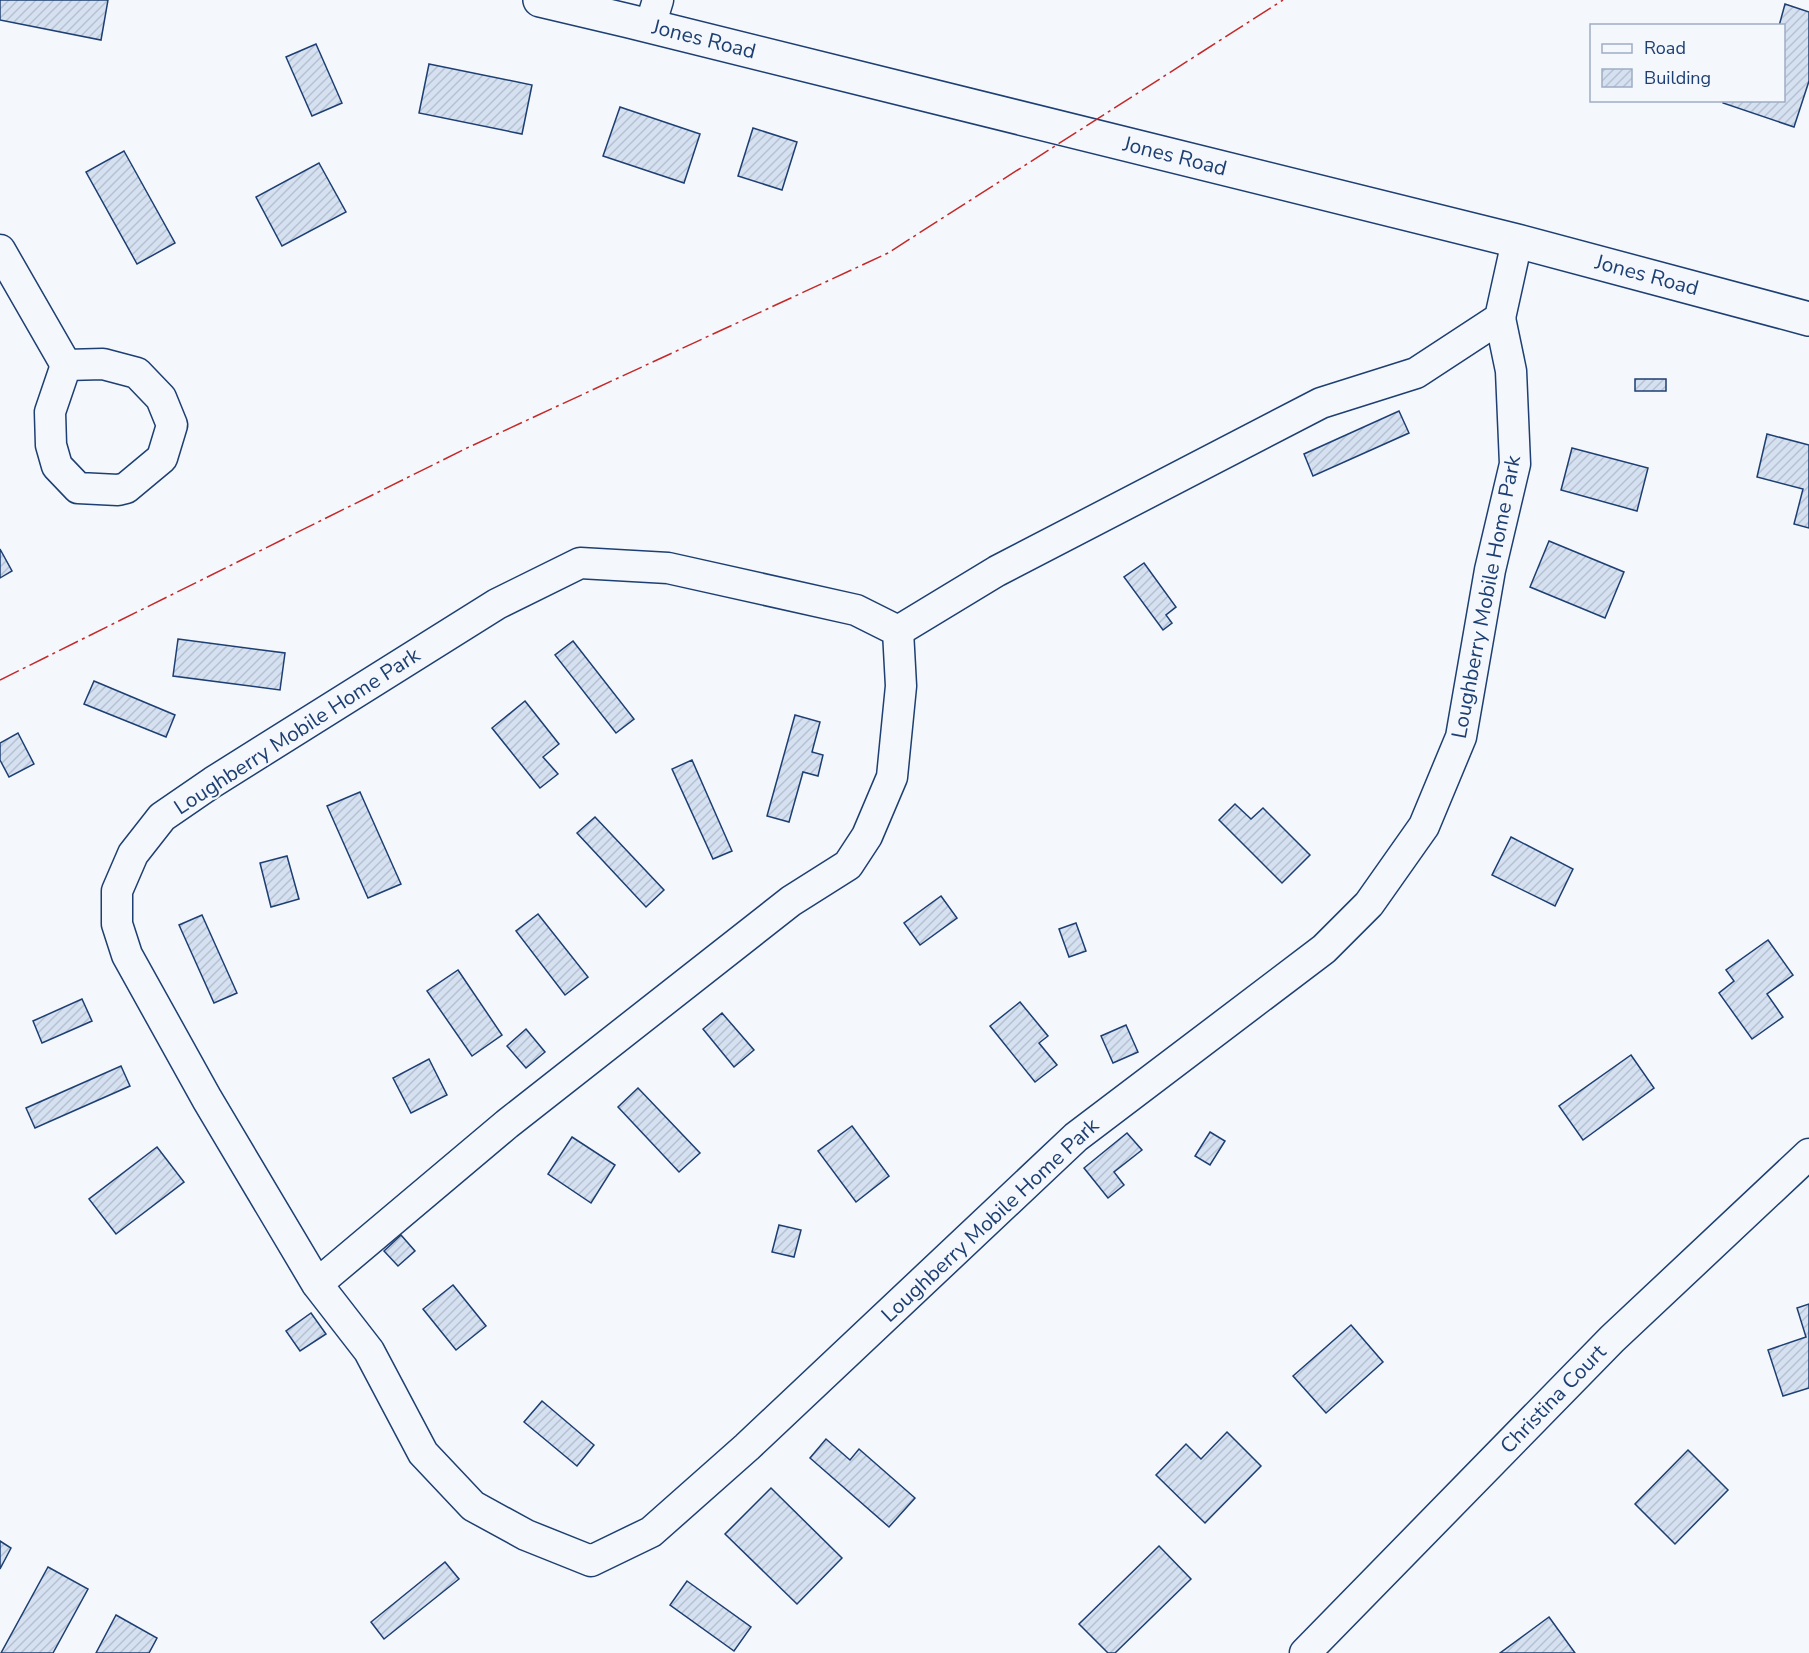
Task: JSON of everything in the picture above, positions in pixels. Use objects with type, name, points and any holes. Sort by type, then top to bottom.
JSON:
[{"type":"street","name":"Jones Road","points":[[540,0],[654,13],[1809,319]]},
{"type":"street","name":"Loughberry Mobile Home Park","points":[[898,631],[856,610],[668,568],[580,563],[497,604],[223,776],[162,818],[133,854],[117,891],[117,924],[128,955],[207,1100],[317,1284],[369,1351],[423,1453],[473,1506],[526,1535],[591,1561],[651,1532],[747,1447],[1076,1137],[1324,949],[1369,904],[1424,826],[1461,737],[1490,570],[1515,464],[1511,371],[1500,318],[1517,241]]},
{"type":"street","points":[[0,250],[66,365],[50,412],[51,445],[57,466],[78,488],[118,490],[126,488],[162,458],[172,425],[161,398],[136,373],[103,364],[66,365]]},
{"type":"street","points":[[317,1284],[516,1117],[791,901],[848,865],[867,836],[892,777],[901,686],[898,631],[997,571],[1321,403],[1416,373],[1500,318]]},
{"type":"street","name":"Christina Court","points":[[1305,1653],[1612,1339],[1809,1154]]},
{"type":"building","points":[[0,0],[108,0],[101,40],[0,20]]},
{"type":"building","points":[[1785,4],[1809,12],[1809,81],[1794,127],[1723,103],[1785,102],[1785,24],[1780,24]]},
{"type":"building","points":[[316,44],[342,103],[312,116],[286,57]]},
{"type":"building","points":[[429,64],[532,85],[522,134],[419,113]]},
{"type":"building","points":[[620,107],[700,134],[684,183],[603,156]]},
{"type":"building","points":[[753,128],[797,142],[782,190],[738,176]]},
{"type":"building","points":[[124,151],[175,243],[137,264],[86,172]]},
{"type":"building","points":[[319,163],[346,212],[282,246],[256,197]]},
{"type":"building","points":[[1635,379],[1666,379],[1666,391],[1635,391]]},
{"type":"building","points":[[1399,411],[1409,433],[1313,476],[1304,454]]},
{"type":"building","points":[[1767,434],[1809,445],[1809,528],[1794,524],[1803,489],[1757,477]]},
{"type":"building","points":[[1572,448],[1648,468],[1637,511],[1561,490]]},
{"type":"building","points":[[1549,541],[1624,572],[1605,618],[1530,587]]},
{"type":"building","points":[[0,549],[12,571],[0,578]]},
{"type":"building","points":[[1144,563],[1176,607],[1166,615],[1172,623],[1163,630],[1124,577]]},
{"type":"building","points":[[178,639],[285,653],[280,690],[173,676]]},
{"type":"building","points":[[573,641],[634,719],[616,733],[555,655]]},
{"type":"building","points":[[94,681],[175,715],[166,737],[84,704]]},
{"type":"building","points":[[525,701],[559,744],[543,757],[558,774],[540,788],[492,728]]},
{"type":"building","points":[[795,715],[820,722],[812,752],[823,755],[818,776],[803,772],[789,822],[767,816]]},
{"type":"building","points":[[18,733],[34,764],[9,777],[0,760],[0,743]]},
{"type":"building","points":[[692,760],[732,851],[713,859],[672,769]]},
{"type":"building","points":[[360,792],[401,884],[368,898],[327,806]]},
{"type":"building","points":[[1235,804],[1251,819],[1263,808],[1310,855],[1282,883],[1219,820]]},
{"type":"building","points":[[595,817],[664,890],[646,907],[577,833]]},
{"type":"building","points":[[1511,837],[1573,869],[1555,906],[1492,875]]},
{"type":"building","points":[[287,856],[299,899],[271,907],[260,863]]},
{"type":"building","points":[[941,896],[957,918],[920,945],[904,923]]},
{"type":"building","points":[[538,914],[588,977],[565,995],[516,931]]},
{"type":"building","points":[[202,915],[237,993],[214,1003],[179,925]]},
{"type":"building","points":[[1076,923],[1086,951],[1069,957],[1059,929]]},
{"type":"building","points":[[1768,940],[1793,975],[1767,994],[1783,1017],[1752,1039],[1719,993],[1734,981],[1726,970]]},
{"type":"building","points":[[458,970],[502,1035],[472,1056],[427,991]]},
{"type":"building","points":[[82,999],[92,1021],[42,1043],[33,1021]]},
{"type":"building","points":[[1020,1002],[1048,1036],[1039,1043],[1057,1065],[1035,1082],[990,1026]]},
{"type":"building","points":[[722,1013],[754,1050],[734,1067],[703,1029]]},
{"type":"building","points":[[1126,1025],[1138,1052],[1113,1063],[1101,1036]]},
{"type":"building","points":[[526,1029],[545,1052],[526,1068],[507,1046]]},
{"type":"building","points":[[1631,1055],[1654,1088],[1583,1140],[1559,1106]]},
{"type":"building","points":[[429,1059],[447,1095],[411,1113],[393,1078]]},
{"type":"building","points":[[121,1066],[130,1086],[35,1128],[26,1108]]},
{"type":"building","points":[[638,1088],[700,1153],[679,1172],[618,1107]]},
{"type":"building","points":[[852,1126],[889,1176],[856,1202],[818,1151]]},
{"type":"building","points":[[1210,1132],[1225,1141],[1210,1165],[1195,1156]]},
{"type":"building","points":[[1127,1133],[1142,1150],[1114,1172],[1124,1185],[1108,1198],[1084,1168]]},
{"type":"building","points":[[572,1137],[615,1165],[591,1203],[548,1174]]},
{"type":"building","points":[[157,1147],[184,1182],[116,1234],[89,1199]]},
{"type":"building","points":[[779,1225],[801,1230],[794,1257],[772,1252]]},
{"type":"building","points":[[401,1235],[415,1251],[398,1266],[384,1251]]},
{"type":"building","points":[[453,1285],[486,1326],[456,1350],[423,1309]]},
{"type":"building","points":[[1809,1304],[1809,1388],[1783,1396],[1768,1350],[1806,1337],[1797,1308]]},
{"type":"building","points":[[311,1313],[326,1334],[300,1351],[286,1331]]},
{"type":"building","points":[[1351,1325],[1383,1362],[1326,1413],[1293,1376]]},
{"type":"building","points":[[542,1401],[594,1445],[577,1466],[524,1422]]},
{"type":"building","points":[[1227,1432],[1261,1466],[1205,1523],[1156,1475],[1186,1444],[1201,1459]]},
{"type":"building","points":[[826,1439],[850,1460],[859,1449],[915,1498],[889,1527],[810,1458]]},
{"type":"building","points":[[1688,1450],[1728,1490],[1675,1544],[1635,1504]]},
{"type":"building","points":[[771,1488],[842,1558],[797,1604],[725,1534]]},
{"type":"building","points":[[0,1541],[11,1548],[0,1569]]},
{"type":"building","points":[[1159,1546],[1191,1579],[1115,1653],[1108,1653],[1079,1624]]},
{"type":"building","points":[[445,1562],[459,1579],[384,1639],[371,1622]]},
{"type":"building","points":[[48,1567],[88,1589],[53,1653],[1,1653]]},
{"type":"building","points":[[687,1581],[751,1627],[734,1651],[670,1605]]},
{"type":"building","points":[[116,1615],[157,1638],[149,1653],[96,1653]]},
{"type":"building","points":[[1549,1617],[1575,1653],[1500,1653]]},
{"type":"power","points":[[0,680],[467,448],[888,253],[1283,0]]}]
